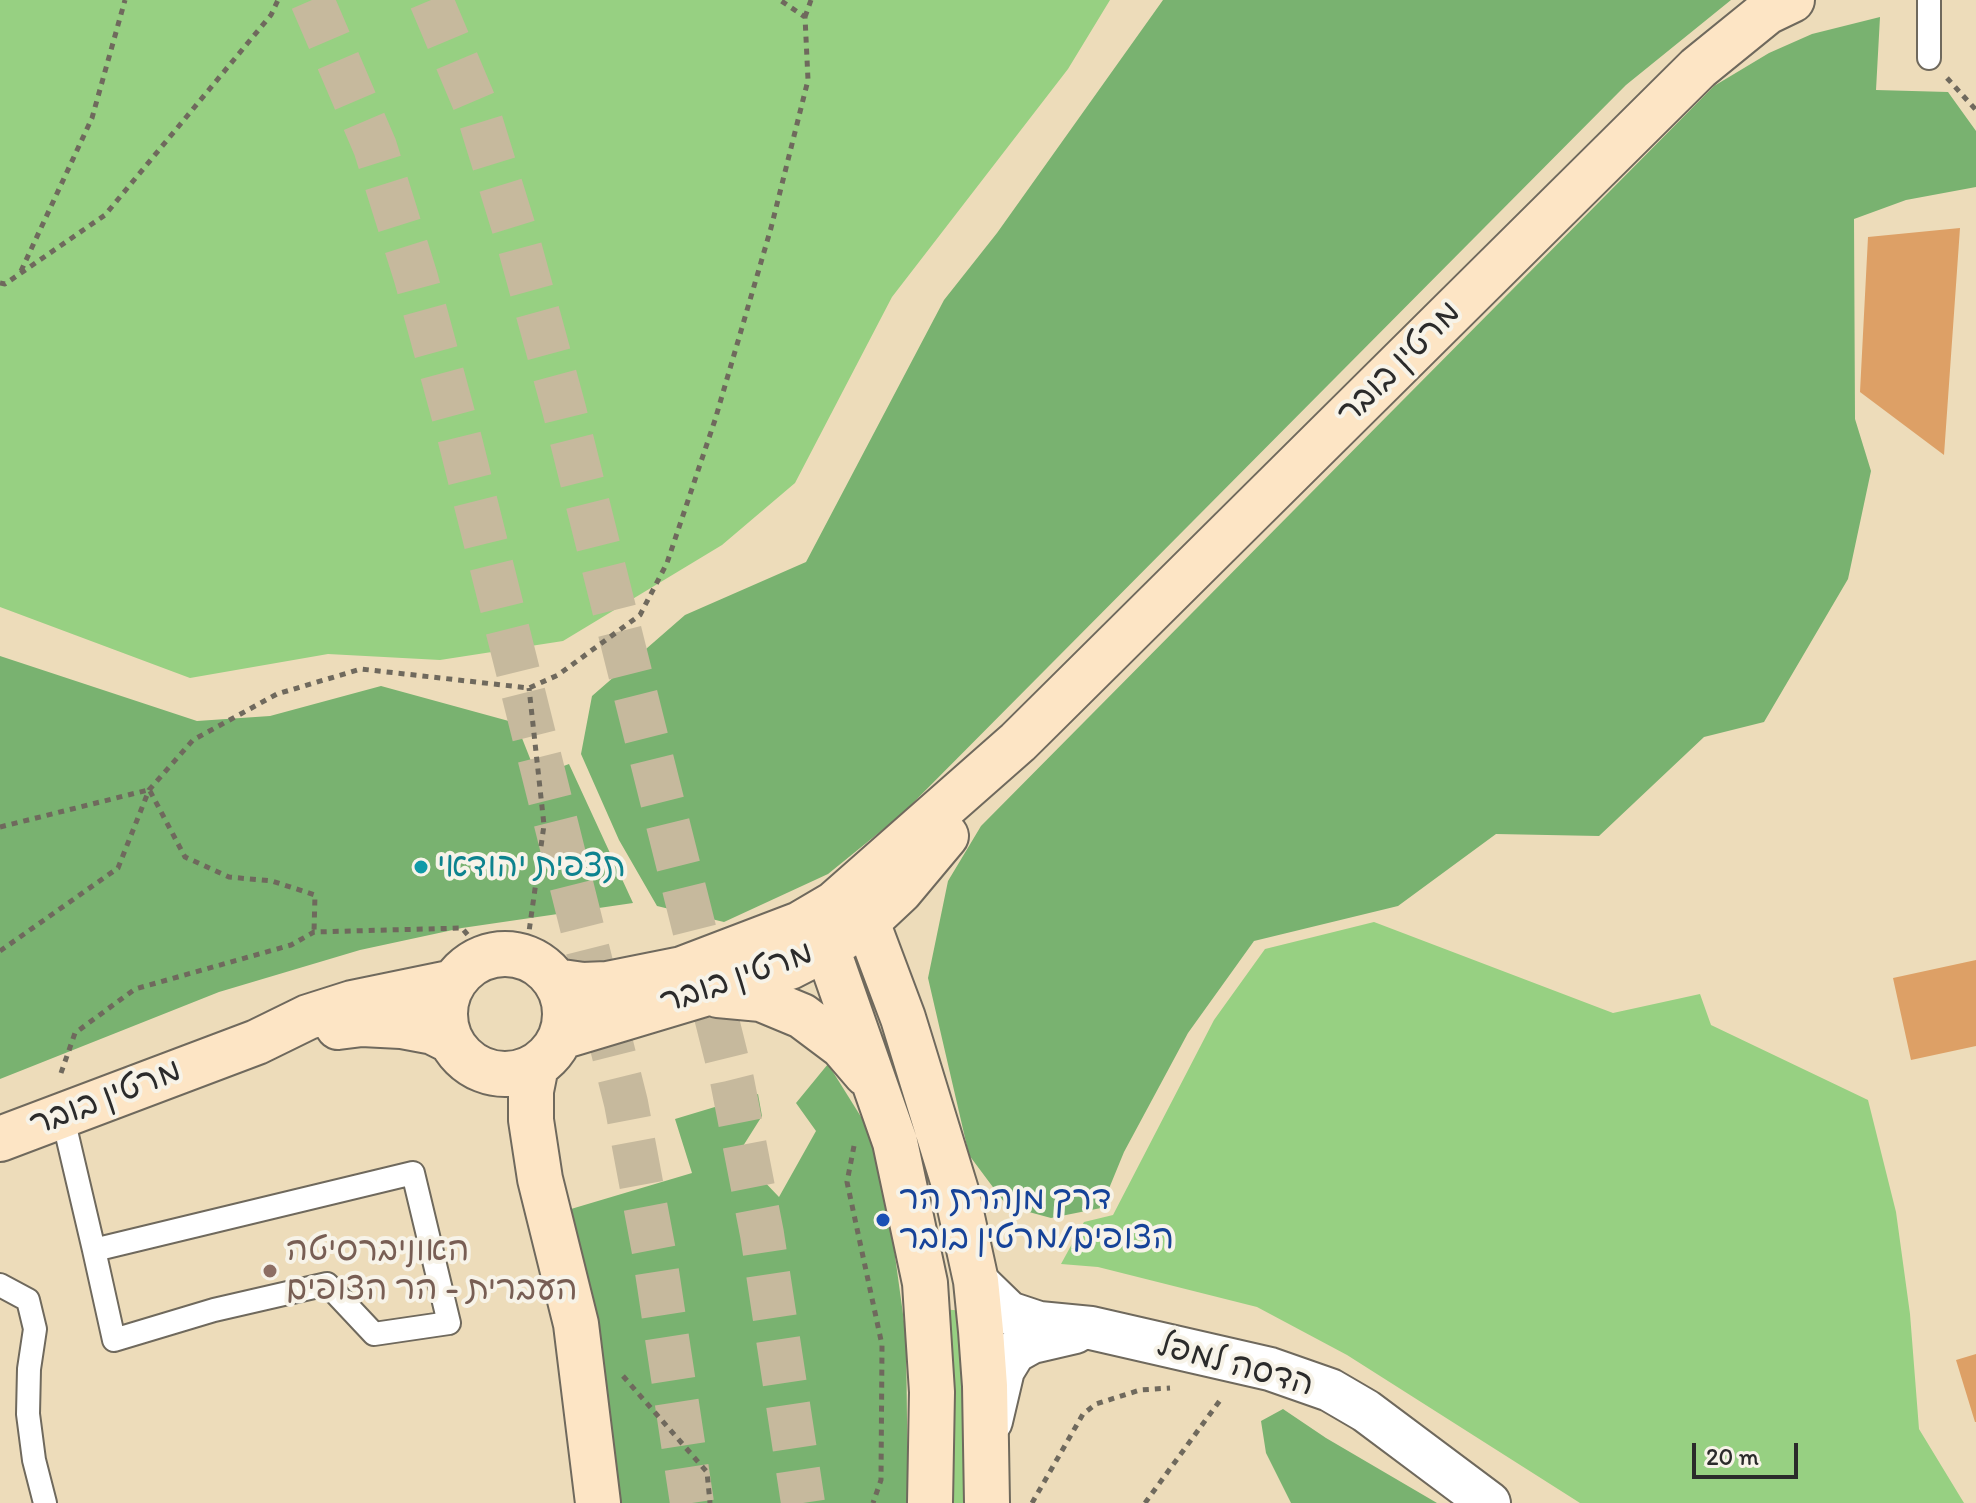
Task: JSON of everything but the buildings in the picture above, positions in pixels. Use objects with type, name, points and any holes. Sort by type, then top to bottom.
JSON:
[{"type":"street","name":"מרטין בובר","points":[[850,913],[1018,742],[1698,68],[1767,12],[1792,0]]},
{"type":"street","name":"מרטין בובר","points":[[0,1139],[257,1042],[308,1017],[352,1003],[505,969],[583,985],[607,984],[682,969],[800,924],[850,913],[900,891],[1018,742]]},
{"type":"street","points":[[903,1018],[908,919],[923,864]]},
{"type":"street","points":[[930,1503],[932,1392],[925,1283],[909,1201],[879,1092],[827,948],[850,913],[903,1018],[957,1194],[976,1281],[985,1386],[987,1503]]},
{"type":"street","name":"מרטין בובר","points":[[548,1052],[699,995],[790,967],[827,948]]},
{"type":"street","points":[[540,1179],[513,1116],[497,1090],[465,1055],[445,1021],[446,1001],[505,969],[563,999],[565,1018],[531,1091],[531,1120],[540,1179],[576,1324],[598,1503]]},
{"type":"street","points":[[699,995],[738,995],[761,999],[802,1016],[842,1046],[879,1092]]},
{"type":"street","name":"מרטין בובר","points":[[257,1042],[362,1024],[401,1026],[433,1032],[465,1055]]},
{"type":"street","points":[[465,1055],[500,1074],[519,1073],[548,1052]]},
{"type":"street","name":"הדסה למפל","points":[[976,1281],[1009,1313],[1039,1323],[1091,1328],[1270,1369],[1330,1390],[1366,1411],[1489,1503]]},
{"type":"street","name":"הדסה למפל","points":[[987,1438],[1003,1370],[1014,1352],[1032,1342],[1091,1328]]},
{"type":"lane","points":[[1929,0],[1929,58]]},
{"type":"lane","points":[[62,1114],[114,1340],[214,1310],[327,1284],[374,1334],[449,1323],[413,1173],[94,1250]]},
{"type":"lane","points":[[0,1285],[28,1300],[35,1329],[29,1369],[28,1414],[34,1460],[45,1503]]},
{"type":"path","points":[[19,274],[92,118],[125,0]]},
{"type":"path","points":[[0,283],[5,284],[105,215],[271,15],[278,0]]},
{"type":"path","points":[[780,0],[805,17]]},
{"type":"path","points":[[0,951],[118,868],[149,790],[193,740],[277,694],[361,669],[529,688],[558,675],[640,615],[667,563],[715,420],[771,228],[808,80],[805,17],[811,0]]},
{"type":"path","points":[[1929,58],[1976,110]]},
{"type":"path","points":[[62,1114],[60,1074],[75,1033],[135,989],[291,945],[314,932],[462,928],[505,969],[536,897],[544,825],[529,688]]},
{"type":"path","points":[[0,827],[149,790]]},
{"type":"path","points":[[149,790],[185,857],[229,877],[272,881],[315,895],[314,932]]},
{"type":"path","points":[[855,1142],[847,1182],[882,1345],[881,1480],[873,1503]]},
{"type":"path","points":[[576,1324],[707,1472],[710,1503]]},
{"type":"path","points":[[1032,1503],[1083,1414],[1096,1404],[1140,1390],[1175,1388]]},
{"type":"path","points":[[1145,1503],[1221,1399],[1206,1395]]},
{"type":"green space","points":[[0,0],[1110,0],[1068,69],[892,297],[795,483],[722,545],[563,641],[440,660],[328,654],[190,678],[0,607]]},
{"type":"green space","points":[[1163,0],[1731,0],[1626,85],[902,814],[828,874],[724,922],[657,906],[619,840],[581,754],[592,696],[685,615],[806,562],[944,300],[997,233]]},
{"type":"green space","points":[[1880,17],[1876,90],[1948,92],[1976,131],[1976,187],[1906,200],[1854,219],[1855,419],[1871,471],[1848,579],[1764,722],[1704,737],[1599,836],[1496,834],[1398,906],[1254,941],[1188,1033],[1124,1152],[1101,1208],[1051,1218],[1007,1206],[969,1155],[928,978],[948,881],[981,826],[1714,86],[1769,53],[1812,34]]},
{"type":"green space","points":[[0,656],[197,721],[270,716],[381,686],[516,723],[537,776],[569,764],[633,903],[462,928],[360,950],[219,992],[0,1079]]},
{"type":"green space","points":[[1374,922],[1613,1013],[1700,994],[1711,1025],[1868,1100],[1896,1212],[1910,1314],[1919,1429],[1964,1503],[1580,1503],[1347,1355],[1257,1307],[1098,1267],[1061,1264],[1084,1222],[1113,1215],[1214,1020],[1265,949]]},
{"type":"green space","points":[[828,1064],[868,1128],[889,1212],[906,1336],[908,1503],[613,1503],[583,1274],[571,1209],[692,1173],[675,1119],[758,1094],[762,1116],[738,1154],[779,1197],[816,1131],[796,1103]]},
{"type":"green space","points":[[941,1309],[965,1311],[971,1503],[945,1503]]},
{"type":"green space","points":[[1283,1409],[1437,1503],[1291,1503],[1266,1453],[1261,1421]]},
{"type":"tunnel","points":[[312,0],[375,147],[416,278],[459,436],[626,1103],[654,1252],[692,1503]]},
{"type":"tunnel","points":[[431,0],[477,109],[520,248],[564,409],[732,1080],[762,1234],[803,1503]]},
{"type":"place","name":"תצפית יהודאי","points":[[421,867]]},
{"type":"place","name":"דרך מנהרת הר הצופים/מרטין בובר","points":[[883,1220]]},
{"type":"place","name":"האוניברסיטה העברית - הר הצופים","points":[[270,1271]]}]
